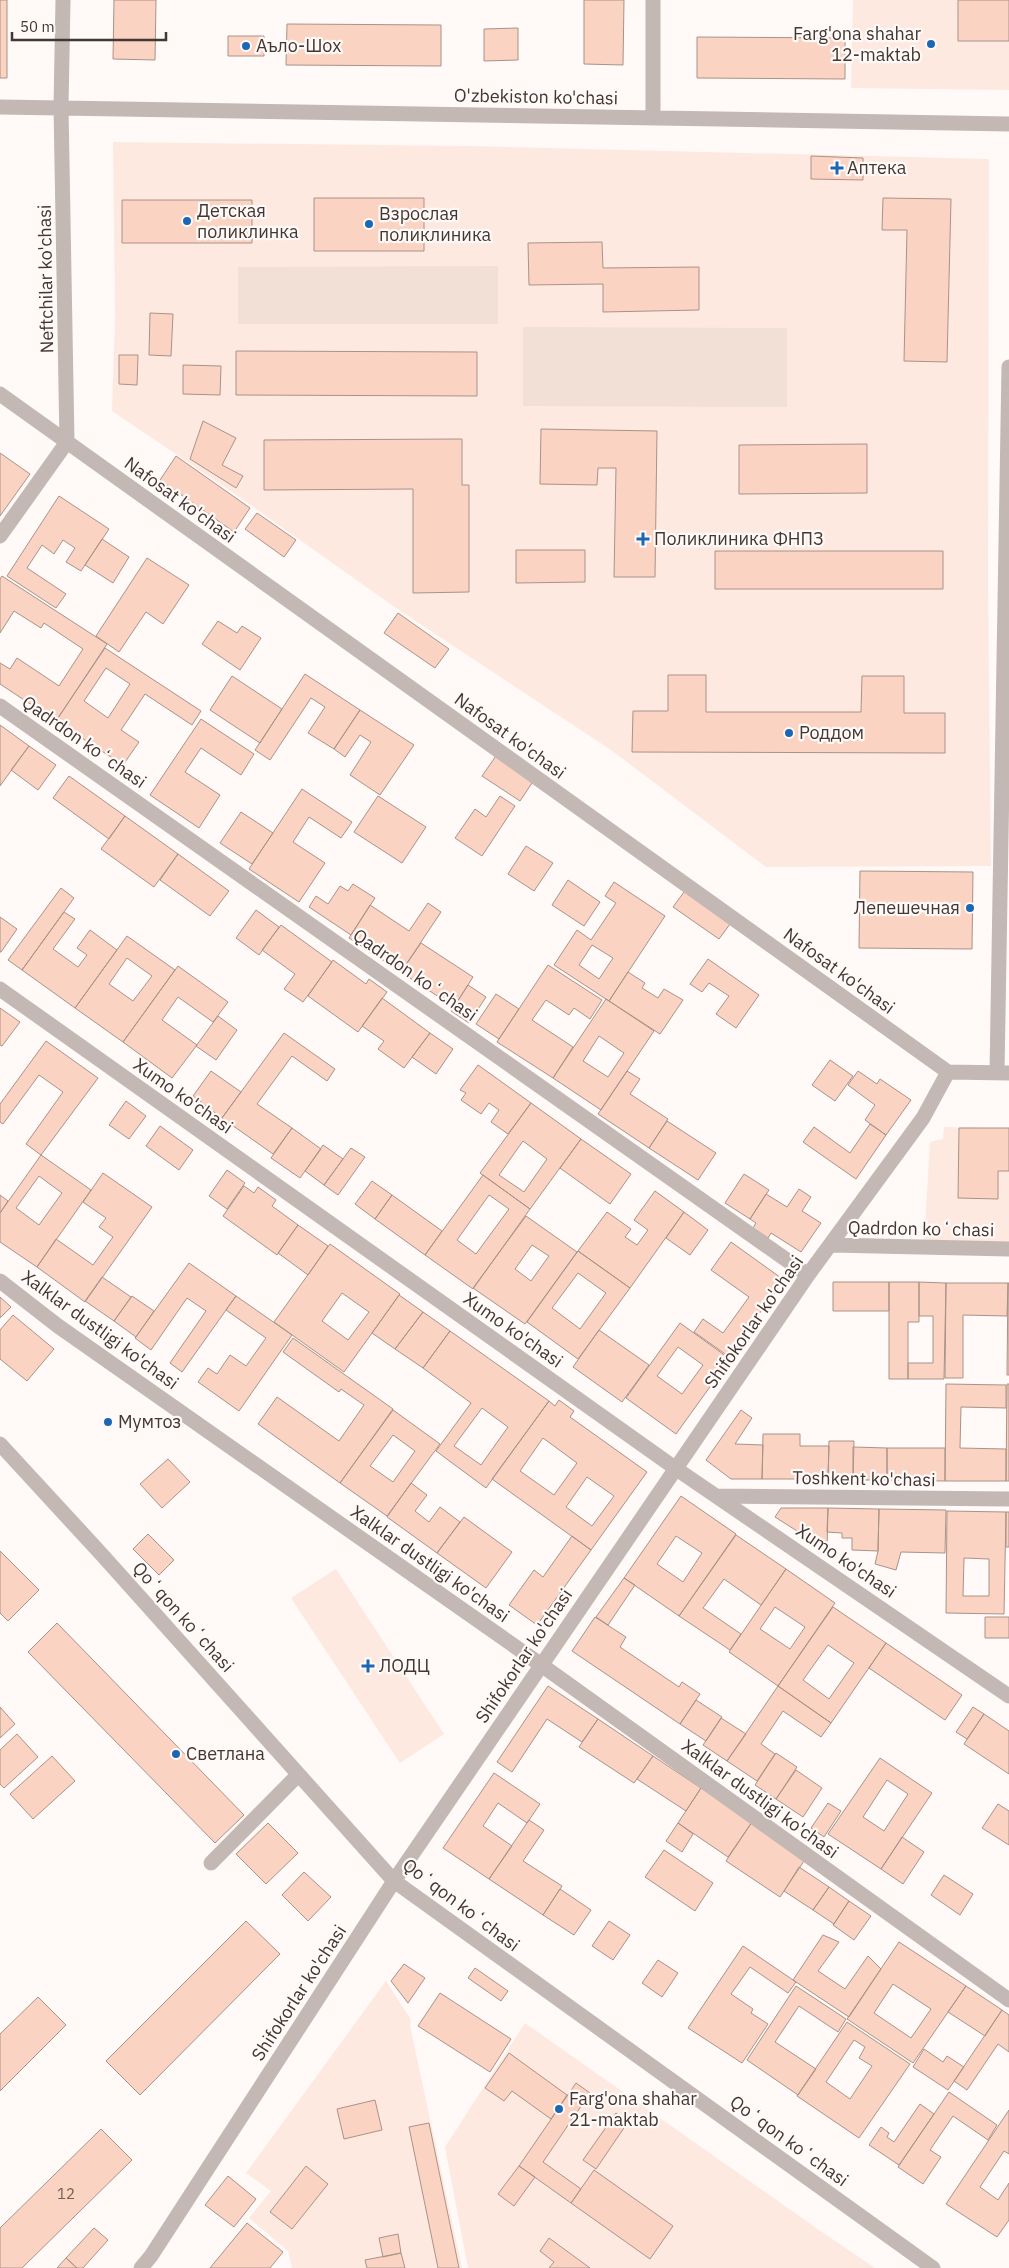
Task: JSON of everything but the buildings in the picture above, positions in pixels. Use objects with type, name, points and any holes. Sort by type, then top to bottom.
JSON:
[{"type":"street","name":"Neftchilar ko'chasi","points":[[63,0],[61,107],[67,442]]},
{"type":"street","points":[[653,0],[653,118]]},
{"type":"street","name":"O'zbekiston ko'chasi","points":[[0,107],[1009,124]]},
{"type":"street","points":[[948,1072],[1003,1073],[1009,367]]},
{"type":"street","name":"Nafosat ko'chasi","points":[[0,394],[948,1072]]},
{"type":"street","points":[[0,536],[67,442]]},
{"type":"street","name":"Qadrdon koʻchasi","points":[[0,706],[808,1275]]},
{"type":"street","name":"Xumo ko'chasi","points":[[0,989],[675,1468],[1009,1696]]},
{"type":"street","name":"Shifokorlar ko'chasi","points":[[141,2268],[151,2256],[394,1881],[540,1664],[808,1275],[832,1245],[923,1118],[948,1072]]},
{"type":"street","name":"Qadrdon koʻchasi","points":[[832,1245],[1009,1250]]},
{"type":"street","name":"Xalklar dustligi ko'chasi","points":[[0,1281],[58,1326],[540,1664],[1009,2000]]},
{"type":"street","name":"Qoʻqon koʻchasi","points":[[0,1444],[104,1557],[394,1881],[933,2268]]},
{"type":"street","name":"Toshkent ko'chasi","points":[[718,1496],[1009,1499]]},
{"type":"street","points":[[211,1863],[298,1775]]},
{"type":"shaded area","name":"Farg'ona shahar 12-maktab","points":[[853,0],[1009,0],[1009,90],[851,88]]},
{"type":"shaded area","name":"Поликлиника ФНПЗ","points":[[113,142],[465,146],[989,159],[988,583],[991,866],[766,867],[611,750],[396,608],[235,494],[112,411],[115,317]]},
{"type":"shaded area","points":[[498,266],[498,324],[238,324],[238,267]]},
{"type":"shaded area","points":[[523,327],[787,328],[787,407],[523,406]]},
{"type":"shaded area","points":[[944,1127],[1009,1128],[1009,1243],[924,1241],[930,1142],[943,1139]]},
{"type":"shaded area","name":"ЛОДЦ","points":[[336,1569],[444,1734],[400,1763],[291,1598]]},
{"type":"shaded area","points":[[386,1981],[411,2020],[410,2026],[462,2268],[292,2268],[288,2251],[249,2218],[271,2191],[246,2173]]},
{"type":"shaded area","name":"Farg'ona shahar 21-maktab","points":[[525,2023],[875,2268],[468,2268],[445,2147]]},
{"type":"place","name":"Farg'ona shahar 12-maktab","points":[[931,44]]},
{"type":"place","name":"Аъло-Шох","points":[[246,46]]},
{"type":"place","name":"Аптека","points":[[837,168]]},
{"type":"place","name":"Детская поликлинка","points":[[187,221]]},
{"type":"place","name":"Взрослая поликлиника","points":[[369,224]]},
{"type":"place","name":"Поликлиника ФНПЗ","points":[[643,539]]},
{"type":"place","name":"Роддом","points":[[789,733]]},
{"type":"place","name":"Лепешечная","points":[[970,908]]},
{"type":"place","name":"Mумтоз","points":[[108,1422]]},
{"type":"place","name":"ЛОДЦ","points":[[368,1666]]},
{"type":"place","name":"Светлана","points":[[176,1754]]},
{"type":"place","name":"Farg'ona shahar 21-maktab","points":[[559,2109]]}]
